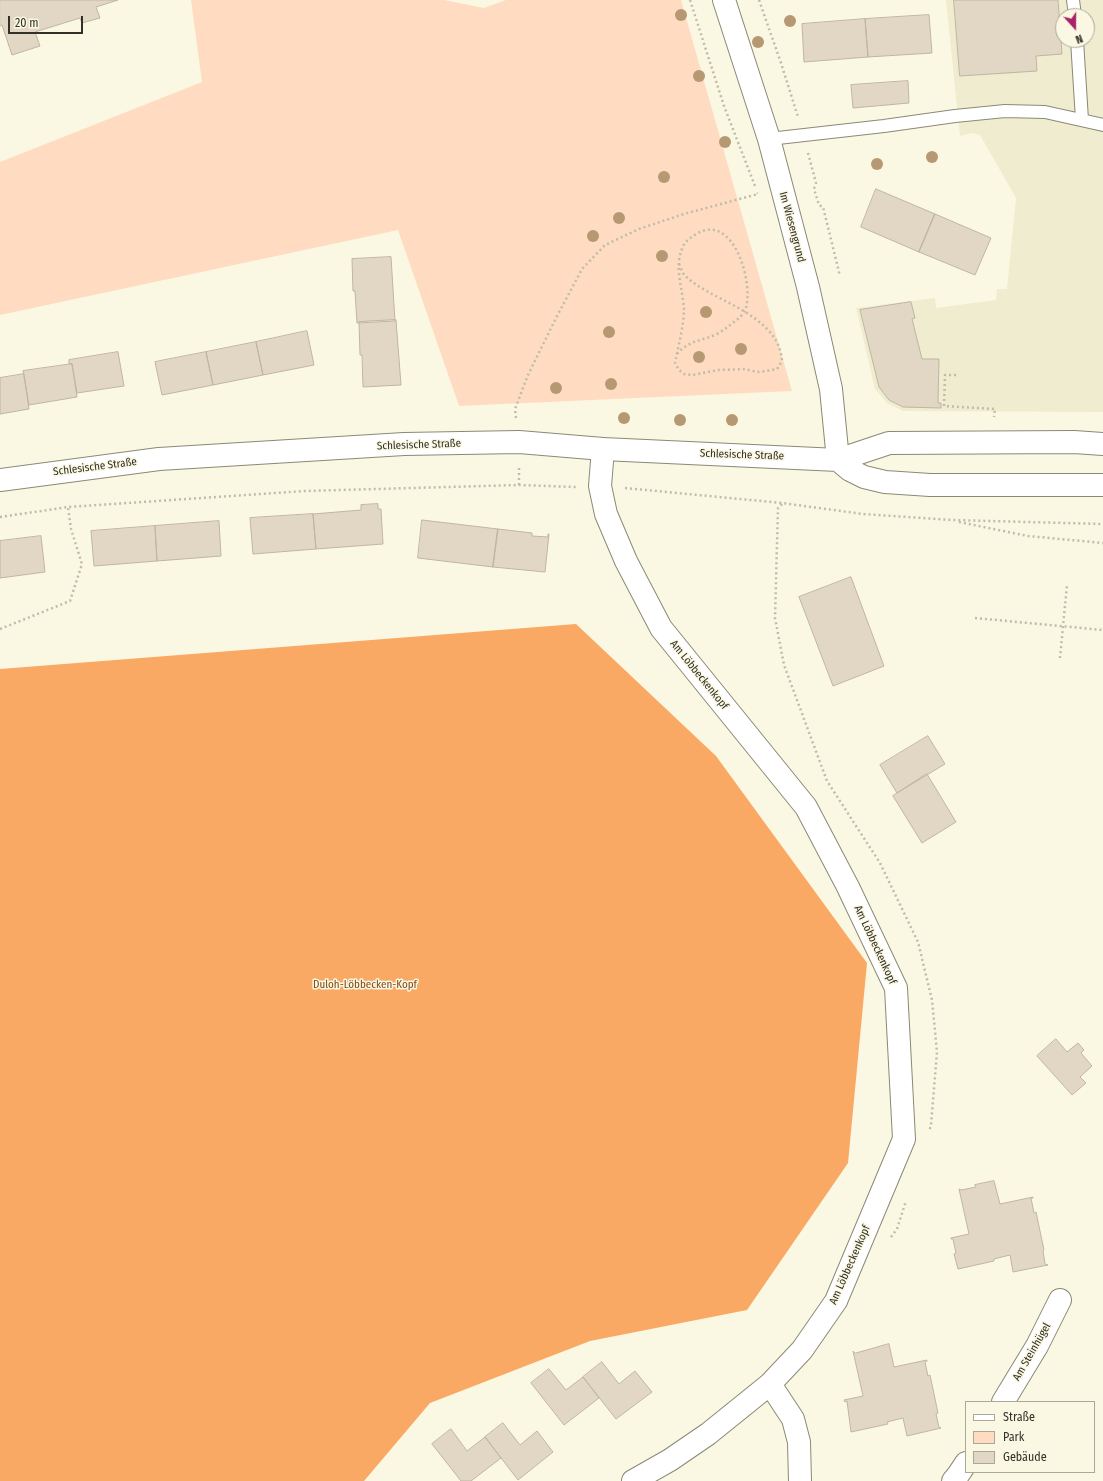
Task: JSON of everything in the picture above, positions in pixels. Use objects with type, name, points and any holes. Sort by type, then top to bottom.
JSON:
[{"type":"street","name":"Im Wiesengrund","points":[[724,0],[769,139],[806,280],[831,389],[838,460]]},
{"type":"street","name":"Schlesische Straße","points":[[0,480],[159,459],[404,444],[519,442],[603,449],[838,460],[889,443],[1074,442],[1103,444]]},
{"type":"street","name":"Am Löbbeckenkopf","points":[[603,449],[600,486],[606,514],[626,561],[661,628],[806,806],[848,887],[896,988],[904,1139],[836,1301],[802,1350],[770,1384],[708,1434],[670,1460],[633,1481]]},
{"type":"street","points":[[838,460],[850,470],[864,477],[892,482],[930,485],[1103,485]]},
{"type":"street","name":"Am Steinhügel","points":[[1004,1401],[1037,1346],[1060,1300]]},
{"type":"street","points":[[770,1384],[793,1419],[799,1442],[800,1481]]},
{"type":"street","points":[[953,1481],[965,1464]]},
{"type":"lane","points":[[1078,48],[1082,120]]},
{"type":"lane","points":[[769,139],[1005,111],[1046,112],[1103,125]]},
{"type":"path","points":[[519,485],[519,442],[515,409],[528,375],[582,269],[605,245],[639,228],[758,194],[724,106],[690,0]]},
{"type":"path","points":[[759,0],[781,63],[797,116]]},
{"type":"path","points":[[811,162],[816,183],[814,189],[819,205],[823,207],[840,276]]},
{"type":"path","points":[[677,354],[683,347],[716,334],[733,324],[745,311],[747,293],[746,277],[736,249],[731,240],[725,234],[714,230],[700,232],[687,240],[682,248],[678,261],[684,310],[677,354],[674,363],[684,374],[693,375],[718,370],[744,369],[757,372],[766,371],[777,369],[782,361],[782,351],[778,343],[760,323],[745,311],[691,281],[682,272],[678,261]]},
{"type":"path","points":[[956,375],[945,374],[944,406],[995,409],[994,417]]},
{"type":"path","points":[[0,517],[68,507],[305,490],[519,485],[600,486],[782,503],[863,514],[952,520],[1103,524]]},
{"type":"path","points":[[0,629],[70,601],[82,564],[71,528],[68,507]]},
{"type":"path","points":[[952,520],[1028,536],[1103,543]]},
{"type":"path","points":[[1060,658],[1067,585]]},
{"type":"path","points":[[975,618],[1103,630]]},
{"type":"shaded area","points":[[946,0],[1103,0],[1103,412],[903,411],[887,403],[875,389],[856,308],[935,298],[936,308],[996,300],[997,289],[1007,289],[1016,198],[980,135],[972,133],[960,136]]},
{"type":"green space","points":[[191,0],[444,0],[484,8],[506,0],[681,0],[792,391],[459,406],[398,230],[0,315],[0,162],[202,82]]},
{"type":"green space","name":"Duloh-Löbbecken-Kopf","points":[[576,624],[716,756],[867,963],[848,1163],[747,1310],[590,1341],[430,1403],[364,1481],[0,1481],[0,669]]},
{"type":"building","points":[[0,0],[118,0],[96,7],[100,18],[82,23],[80,18],[35,32],[40,46],[12,55],[2,25],[0,26]]},
{"type":"building","points":[[954,0],[1058,0],[1059,8],[1055,8],[1055,48],[1062,48],[1062,54],[1036,56],[1037,71],[960,76]]},
{"type":"building","points":[[929,15],[932,53],[868,57],[865,19]]},
{"type":"building","points":[[865,19],[868,57],[804,62],[802,24]]},
{"type":"building","points":[[908,81],[909,103],[853,108],[851,85]]},
{"type":"building","points":[[876,189],[935,214],[919,252],[861,227]]},
{"type":"building","points":[[935,214],[991,238],[975,275],[919,252]]},
{"type":"building","points":[[391,257],[395,321],[357,323],[355,291],[353,291],[352,259]]},
{"type":"building","points":[[911,302],[915,318],[912,319],[922,359],[939,359],[938,403],[941,403],[941,408],[903,407],[889,400],[879,387],[860,310]]},
{"type":"building","points":[[396,320],[401,385],[363,387],[359,322]]},
{"type":"building","points":[[307,331],[314,365],[263,375],[256,342]]},
{"type":"building","points":[[256,342],[263,375],[213,385],[206,352]]},
{"type":"building","points":[[118,352],[124,386],[77,393],[72,364],[69,364],[69,360]]},
{"type":"building","points":[[206,352],[213,385],[162,395],[155,362]]},
{"type":"building","points":[[72,364],[77,397],[29,405],[23,371]]},
{"type":"building","points":[[24,374],[29,409],[0,414],[0,378]]},
{"type":"building","points":[[378,504],[378,509],[381,509],[383,544],[316,549],[313,514],[361,510],[361,505]]},
{"type":"building","points":[[313,514],[316,549],[253,554],[250,518]]},
{"type":"building","points":[[422,520],[498,529],[493,567],[418,558]]},
{"type":"building","points":[[219,521],[221,556],[157,561],[155,526]]},
{"type":"building","points":[[155,526],[157,561],[94,566],[91,531]]},
{"type":"building","points":[[498,529],[532,533],[532,536],[548,537],[549,534],[545,572],[493,567]]},
{"type":"building","points":[[41,536],[45,572],[0,578],[0,541]]},
{"type":"building","points":[[851,577],[884,666],[833,686],[799,597]]},
{"type":"building","points":[[928,736],[945,764],[897,793],[880,765]]},
{"type":"building","points":[[927,774],[956,822],[922,843],[893,796]]},
{"type":"building","points":[[1056,1039],[1067,1052],[1078,1043],[1084,1050],[1081,1053],[1092,1066],[1080,1077],[1086,1083],[1072,1095],[1037,1056]]},
{"type":"building","points":[[994,1181],[1000,1204],[1033,1197],[1031,1198],[1034,1213],[1036,1212],[1044,1250],[1045,1264],[1048,1265],[1013,1272],[1010,1255],[994,1259],[994,1261],[958,1269],[954,1254],[956,1253],[953,1239],[951,1238],[969,1234],[959,1189],[961,1190],[976,1187],[975,1185]]},
{"type":"building","points":[[889,1344],[894,1367],[927,1360],[925,1362],[928,1376],[930,1375],[938,1413],[936,1414],[939,1427],[941,1428],[907,1436],[903,1418],[887,1422],[888,1424],[851,1432],[847,1401],[845,1402],[844,1400],[863,1396],[853,1351],[855,1353]]},
{"type":"building","points":[[602,1362],[619,1384],[635,1371],[652,1392],[616,1419],[583,1377]]},
{"type":"building","points":[[549,1369],[566,1390],[583,1377],[599,1398],[564,1425],[531,1383]]},
{"type":"building","points":[[503,1423],[520,1445],[537,1431],[553,1452],[518,1480],[485,1437]]},
{"type":"building","points":[[451,1429],[467,1451],[485,1437],[501,1458],[471,1481],[461,1481],[432,1444]]}]
